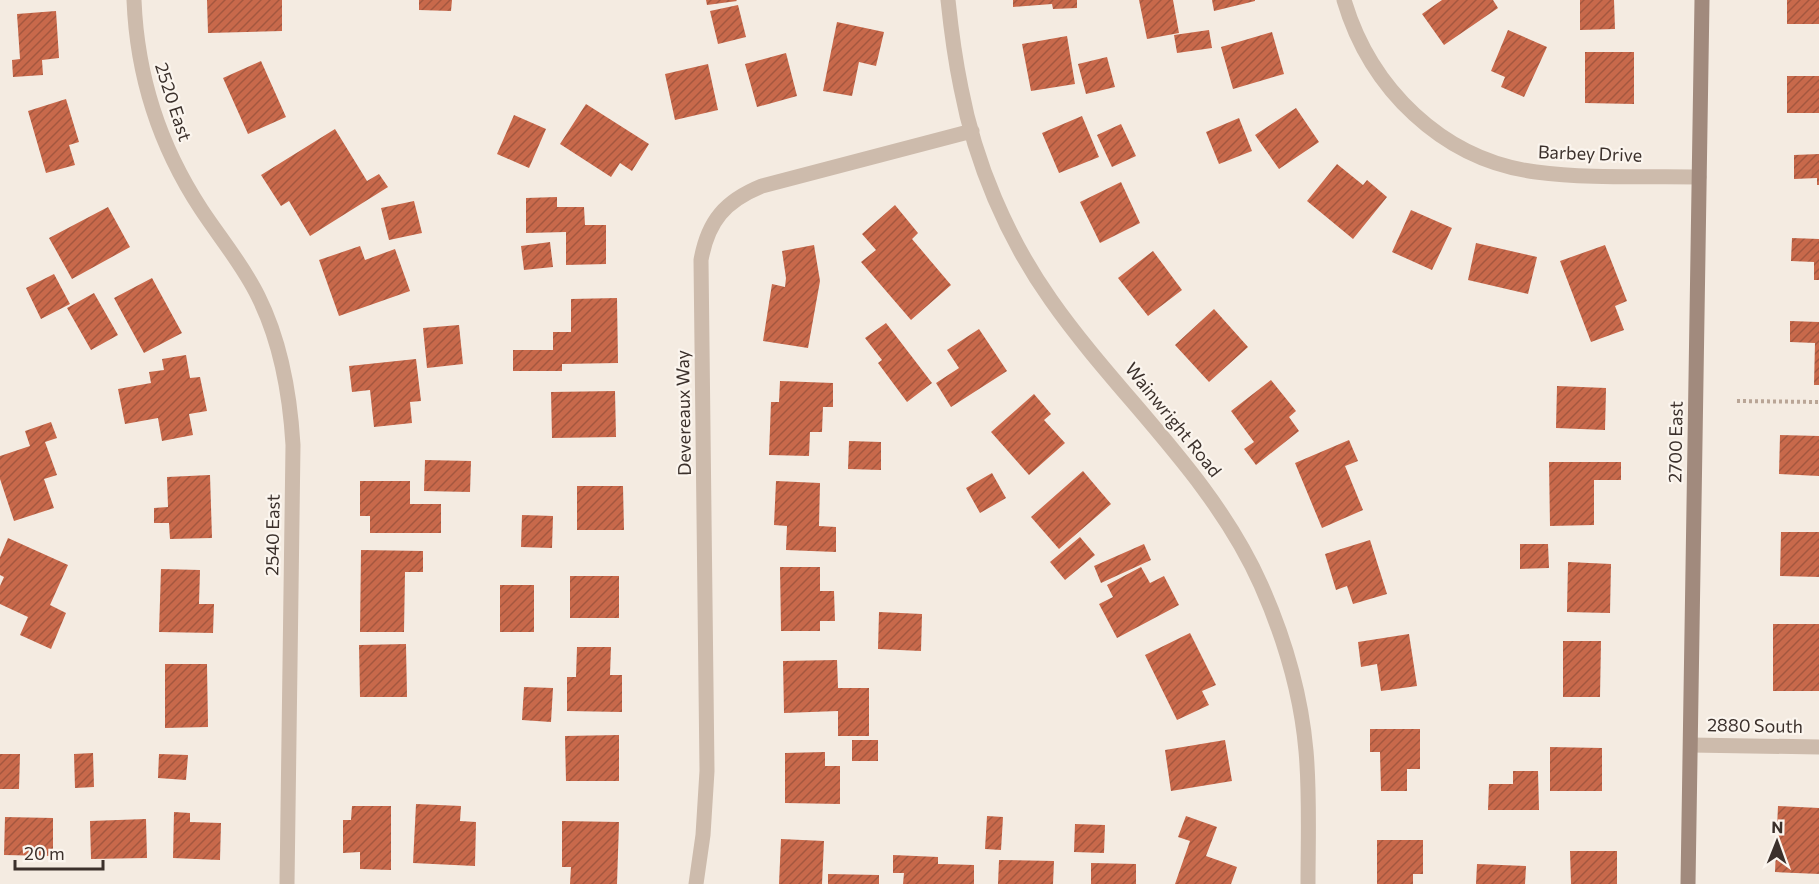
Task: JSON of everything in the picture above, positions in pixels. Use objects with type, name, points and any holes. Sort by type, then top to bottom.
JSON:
[{"type":"street","name":"2520 East","points":[[134,0],[138,51],[153,115],[181,177],[201,208]]},
{"type":"street","name":"Wainwright Road","points":[[948,0],[961,90],[972,131],[988,179],[1026,261],[1050,299],[1076,333],[1195,474],[1236,537],[1261,584],[1283,644],[1299,707],[1308,792],[1308,884]]},
{"type":"street","name":"Barbey Drive","points":[[1344,0],[1358,38],[1372,65],[1389,90],[1434,132],[1457,146],[1508,166],[1534,172],[1561,175],[1699,177]]},
{"type":"street","name":"2700 East","points":[[1688,884],[1702,0]]},
{"type":"street","name":"Devereaux Way","points":[[696,884],[704,824],[707,760],[701,260],[709,230],[730,203],[762,186],[972,131]]},
{"type":"street","name":"2540 East","points":[[201,208],[244,270],[258,296],[279,353],[291,413],[293,445],[287,884]]},
{"type":"street","name":"2880 South","points":[[1690,745],[1819,747]]},
{"type":"path","points":[[1737,401],[1819,402]]},
{"type":"building","points":[[207,0],[282,0],[282,31],[208,33]]},
{"type":"building","points":[[419,0],[452,0],[451,11],[419,10]]},
{"type":"building","points":[[706,0],[736,0],[737,1],[707,5]]},
{"type":"building","points":[[1013,0],[1077,0],[1077,8],[1053,9],[1052,4],[1013,7]]},
{"type":"building","points":[[1139,0],[1173,0],[1179,33],[1147,39]]},
{"type":"building","points":[[1212,0],[1255,0],[1255,1],[1214,11]]},
{"type":"building","points":[[1442,0],[1493,0],[1498,8],[1444,45],[1422,14]]},
{"type":"building","points":[[1580,0],[1614,0],[1615,29],[1580,30]]},
{"type":"building","points":[[1787,0],[1819,0],[1819,24],[1787,24]]},
{"type":"building","points":[[738,5],[746,37],[718,44],[710,11]]},
{"type":"building","points":[[56,11],[59,58],[42,60],[43,75],[13,77],[12,60],[20,59],[17,14]]},
{"type":"building","points":[[837,22],[884,32],[876,66],[859,62],[852,96],[823,91]]},
{"type":"building","points":[[1209,30],[1212,48],[1177,53],[1174,35]]},
{"type":"building","points":[[1508,30],[1547,47],[1524,97],[1501,87],[1505,77],[1491,71]]},
{"type":"building","points":[[1272,32],[1284,74],[1233,89],[1221,47]]},
{"type":"building","points":[[1067,36],[1075,84],[1031,91],[1022,44]]},
{"type":"building","points":[[1585,52],[1634,52],[1634,104],[1585,103]]},
{"type":"building","points":[[786,53],[797,96],[757,107],[745,64]]},
{"type":"building","points":[[1107,57],[1115,87],[1086,94],[1078,64]]},
{"type":"building","points":[[261,61],[286,117],[248,134],[223,78]]},
{"type":"building","points":[[708,64],[718,110],[675,120],[665,74]]},
{"type":"building","points":[[1787,76],[1819,76],[1819,113],[1787,113]]},
{"type":"building","points":[[66,99],[79,142],[69,145],[75,165],[46,173],[28,111]]},
{"type":"building","points":[[586,104],[649,144],[632,171],[620,163],[611,177],[560,144]]},
{"type":"building","points":[[1296,108],[1319,142],[1279,169],[1255,135]]},
{"type":"building","points":[[514,115],[546,129],[529,168],[497,154]]},
{"type":"building","points":[[1082,116],[1099,157],[1059,173],[1042,133]]},
{"type":"building","points":[[1239,118],[1252,151],[1219,164],[1206,132]]},
{"type":"building","points":[[1121,124],[1136,156],[1112,167],[1097,135]]},
{"type":"building","points":[[335,129],[367,181],[379,174],[388,187],[310,236],[289,201],[281,206],[261,175]]},
{"type":"building","points":[[1819,154],[1819,185],[1817,185],[1817,178],[1794,179],[1794,155]]},
{"type":"building","points":[[1337,164],[1363,185],[1367,180],[1387,197],[1353,239],[1307,201]]},
{"type":"building","points":[[1121,182],[1140,223],[1100,243],[1080,202]]},
{"type":"building","points":[[557,197],[557,207],[584,207],[585,225],[606,225],[606,264],[566,265],[566,232],[526,233],[526,198]]},
{"type":"building","points":[[414,201],[422,233],[389,240],[381,208]]},
{"type":"building","points":[[895,205],[918,233],[912,239],[951,285],[911,320],[861,262],[876,250],[862,234]]},
{"type":"building","points":[[108,207],[130,247],[72,279],[49,238]]},
{"type":"building","points":[[1411,210],[1452,228],[1432,270],[1392,252]]},
{"type":"building","points":[[1792,238],[1819,239],[1819,280],[1814,280],[1814,262],[1791,261]]},
{"type":"building","points":[[550,242],[553,267],[524,270],[521,246]]},
{"type":"building","points":[[1476,243],[1537,257],[1528,294],[1468,280]]},
{"type":"building","points":[[814,245],[820,281],[808,348],[763,341],[772,284],[785,287],[782,251]]},
{"type":"building","points":[[1605,245],[1627,301],[1615,306],[1624,330],[1591,342],[1560,261]]},
{"type":"building","points":[[360,246],[365,260],[395,249],[410,291],[339,316],[319,260]]},
{"type":"building","points":[[1153,251],[1182,290],[1148,316],[1118,278]]},
{"type":"building","points":[[54,274],[70,304],[41,319],[26,288]]},
{"type":"building","points":[[152,278],[182,333],[144,353],[114,298]]},
{"type":"building","points":[[94,293],[118,335],[91,350],[67,308]]},
{"type":"building","points":[[617,298],[618,363],[562,364],[562,371],[513,371],[513,350],[553,350],[553,332],[571,332],[571,299]]},
{"type":"building","points":[[1214,309],[1248,347],[1209,382],[1175,345]]},
{"type":"building","points":[[1790,321],[1819,322],[1819,385],[1814,385],[1815,343],[1790,342]]},
{"type":"building","points":[[886,323],[932,383],[907,402],[878,363],[882,360],[865,338]]},
{"type":"building","points":[[459,325],[463,364],[427,368],[423,328]]},
{"type":"building","points":[[979,329],[1007,371],[951,407],[936,383],[959,368],[947,350]]},
{"type":"building","points":[[186,355],[190,378],[200,377],[207,411],[189,414],[193,435],[162,441],[158,418],[125,424],[118,389],[151,383],[149,372],[164,370],[162,359]]},
{"type":"building","points":[[416,359],[421,401],[410,402],[412,423],[374,427],[370,390],[352,392],[349,366]]},
{"type":"building","points":[[1271,380],[1296,411],[1289,417],[1299,431],[1256,465],[1244,449],[1254,442],[1231,411]]},
{"type":"building","points":[[780,381],[833,383],[833,407],[823,407],[822,432],[810,432],[809,456],[769,455],[771,402],[779,402]]},
{"type":"building","points":[[1557,386],[1606,388],[1605,430],[1556,428]]},
{"type":"building","points":[[615,391],[616,437],[552,438],[551,392]]},
{"type":"building","points":[[1034,394],[1051,414],[1044,420],[1065,443],[1029,475],[991,432]]},
{"type":"building","points":[[51,422],[57,438],[45,442],[57,475],[44,479],[54,508],[14,521],[0,479],[0,456],[30,446],[25,431]]},
{"type":"building","points":[[1780,435],[1819,436],[1819,476],[1779,474]]},
{"type":"building","points":[[1349,440],[1358,461],[1345,466],[1363,510],[1322,528],[1295,463]]},
{"type":"building","points":[[849,441],[881,442],[881,470],[848,469]]},
{"type":"building","points":[[425,460],[471,461],[470,492],[424,491]]},
{"type":"building","points":[[1549,462],[1621,462],[1621,480],[1594,480],[1594,525],[1550,526]]},
{"type":"building","points":[[1083,471],[1111,504],[1059,549],[1031,517]]},
{"type":"building","points":[[992,473],[1006,498],[980,513],[966,488]]},
{"type":"building","points":[[210,475],[212,538],[170,539],[169,523],[154,523],[154,508],[168,507],[167,477]]},
{"type":"building","points":[[360,481],[410,481],[410,504],[441,504],[441,533],[370,533],[370,516],[360,516]]},
{"type":"building","points":[[776,481],[820,483],[819,526],[836,527],[836,552],[786,550],[787,526],[774,525]]},
{"type":"building","points":[[577,486],[623,486],[624,530],[577,530]]},
{"type":"building","points":[[522,515],[553,516],[552,548],[521,547]]},
{"type":"building","points":[[1781,532],[1819,532],[1819,577],[1780,576]]},
{"type":"building","points":[[1080,537],[1095,555],[1065,580],[1050,562]]},
{"type":"building","points":[[8,538],[68,565],[50,605],[66,613],[51,649],[20,635],[28,617],[0,604],[0,586],[4,577],[0,575],[0,557]]},
{"type":"building","points":[[1370,540],[1387,594],[1353,604],[1347,586],[1336,590],[1325,554]]},
{"type":"building","points":[[1144,544],[1151,560],[1101,583],[1094,566]]},
{"type":"building","points":[[1520,544],[1548,544],[1549,568],[1520,569]]},
{"type":"building","points":[[361,550],[423,551],[423,572],[405,572],[404,632],[360,632]]},
{"type":"building","points":[[1568,562],[1611,564],[1610,613],[1567,612]]},
{"type":"building","points":[[780,567],[820,567],[820,591],[834,591],[835,621],[820,621],[820,631],[781,631]]},
{"type":"building","points":[[1141,567],[1150,583],[1164,576],[1179,605],[1117,638],[1099,604],[1113,597],[1107,585]]},
{"type":"building","points":[[161,569],[200,570],[199,604],[214,604],[213,633],[159,632]]},
{"type":"building","points":[[570,576],[619,576],[619,618],[570,618]]},
{"type":"building","points":[[500,585],[534,585],[534,632],[500,632]]},
{"type":"building","points":[[879,612],[922,614],[921,651],[878,649]]},
{"type":"building","points":[[1773,624],[1819,624],[1819,691],[1773,691]]},
{"type":"building","points":[[1190,633],[1216,685],[1202,691],[1209,705],[1177,720],[1145,655]]},
{"type":"building","points":[[1409,634],[1417,686],[1381,691],[1377,664],[1361,667],[1358,642]]},
{"type":"building","points":[[1563,641],[1601,641],[1600,697],[1563,697]]},
{"type":"building","points":[[406,644],[407,697],[360,697],[359,645]]},
{"type":"building","points":[[577,647],[611,647],[610,675],[622,675],[622,712],[567,711],[567,677],[576,677]]},
{"type":"building","points":[[837,660],[838,688],[869,688],[869,736],[838,736],[838,711],[784,713],[783,661]]},
{"type":"building","points":[[165,664],[207,664],[208,727],[165,728]]},
{"type":"building","points":[[524,687],[553,688],[551,722],[522,720]]},
{"type":"building","points":[[1370,729],[1420,729],[1420,769],[1407,769],[1407,791],[1381,791],[1380,752],[1370,752]]},
{"type":"building","points":[[619,735],[619,781],[566,781],[565,736]]},
{"type":"building","points":[[852,740],[878,740],[878,761],[852,761]]},
{"type":"building","points":[[1225,740],[1232,781],[1171,791],[1165,750]]},
{"type":"building","points":[[1550,747],[1602,748],[1602,791],[1550,791]]},
{"type":"building","points":[[825,752],[825,766],[840,766],[840,804],[785,803],[785,753]]},
{"type":"building","points":[[93,753],[94,787],[75,788],[74,754]]},
{"type":"building","points":[[0,754],[20,754],[19,789],[0,789]]},
{"type":"building","points":[[159,754],[188,755],[186,780],[158,778]]},
{"type":"building","points":[[1513,771],[1538,771],[1539,810],[1488,810],[1489,784],[1513,784]]},
{"type":"building","points":[[416,804],[461,806],[460,821],[476,822],[475,866],[413,863]]},
{"type":"building","points":[[352,806],[391,806],[391,870],[360,869],[360,852],[343,853],[343,820],[351,820]]},
{"type":"building","points":[[1778,806],[1819,808],[1819,874],[1775,872]]},
{"type":"building","points":[[174,812],[190,813],[190,822],[221,823],[220,860],[173,858]]},
{"type":"building","points":[[987,816],[1003,817],[1001,850],[985,849]]},
{"type":"building","points":[[1186,816],[1217,827],[1206,856],[1237,867],[1231,884],[1175,884],[1190,841],[1178,837]]},
{"type":"building","points":[[5,817],[53,818],[53,856],[4,855]]},
{"type":"building","points":[[146,819],[147,858],[91,859],[90,821]]},
{"type":"building","points":[[562,821],[619,822],[617,884],[570,884],[571,867],[562,867]]},
{"type":"building","points":[[1075,824],[1105,825],[1104,853],[1074,852]]},
{"type":"building","points":[[781,839],[824,841],[822,884],[779,884]]},
{"type":"building","points":[[1377,840],[1423,840],[1423,874],[1413,874],[1413,884],[1377,884]]},
{"type":"building","points":[[1570,851],[1617,851],[1617,884],[1571,884]]},
{"type":"building","points":[[893,855],[938,857],[938,864],[974,865],[974,884],[903,884],[904,873],[893,873]]},
{"type":"building","points":[[999,860],[1054,861],[1053,884],[998,884]]},
{"type":"building","points":[[1091,863],[1136,864],[1136,884],[1091,884]]},
{"type":"building","points":[[1477,864],[1526,866],[1525,884],[1476,884]]},
{"type":"building","points":[[828,874],[879,875],[879,884],[828,884]]}]
